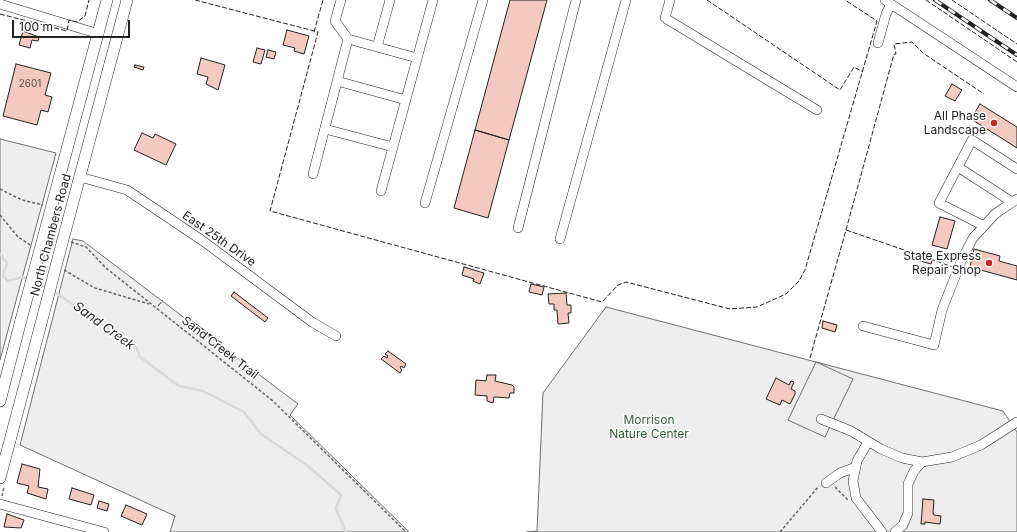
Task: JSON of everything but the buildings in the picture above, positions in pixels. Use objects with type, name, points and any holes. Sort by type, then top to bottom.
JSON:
[{"type":"main road","name":"North Chambers Road","points":[[0,401],[108,0]]},
{"type":"main road","name":"North Chambers Road","points":[[0,478],[128,0]]},
{"type":"main road","points":[[62,172],[80,177]]},
{"type":"street","points":[[341,0],[335,21],[348,39],[417,58]]},
{"type":"street","points":[[377,47],[390,0]]},
{"type":"street","points":[[381,191],[433,0]]},
{"type":"street","points":[[425,203],[483,0]]},
{"type":"street","points":[[518,228],[576,0]]},
{"type":"street","points":[[560,239],[626,0]]},
{"type":"street","points":[[670,0],[665,18],[817,110]]},
{"type":"street","points":[[878,43],[888,2],[1017,87]]},
{"type":"street","points":[[0,4],[98,34]]},
{"type":"street","points":[[313,174],[348,39]]},
{"type":"street","points":[[337,81],[406,100]]},
{"type":"street","points":[[325,129],[393,147]]},
{"type":"street","points":[[984,226],[939,203],[972,140],[1017,169]]},
{"type":"street","points":[[863,326],[934,345],[942,310],[962,259],[974,238],[984,226],[995,214],[1014,200],[958,168]]},
{"type":"street","name":"East 25th Drive","points":[[80,177],[127,190],[203,241],[312,322],[336,336]]},
{"type":"street","points":[[820,419],[851,432],[902,458],[922,462],[952,457],[981,445],[1017,422]]},
{"type":"street","points":[[868,442],[856,467],[853,481],[856,498],[882,532]]},
{"type":"street","points":[[895,532],[903,525],[908,513],[908,484],[914,471],[922,462]]},
{"type":"street","points":[[826,483],[840,473],[856,467]]},
{"type":"street","points":[[0,504],[104,532]]},
{"type":"path","points":[[0,189],[22,200],[52,208]]},
{"type":"path","points":[[0,215],[18,237],[36,249]]},
{"type":"path","points":[[62,243],[86,247],[106,268],[151,304]]},
{"type":"path","name":"Sand Creek Trail","points":[[60,266],[95,288],[151,304],[273,401],[406,532]]},
{"type":"path","points":[[780,532],[821,483],[830,482],[850,502]]},
{"type":"green space","points":[[0,139],[56,153],[0,360]]},
{"type":"green space","points":[[73,239],[83,241],[298,404],[290,415],[409,532],[170,532],[175,516],[20,445]]},
{"type":"green space","name":"Morrison Nature Center","points":[[606,307],[1003,411],[1017,432],[1017,532],[526,532],[537,531],[543,393]]},
{"type":"shaded area","points":[[816,362],[853,379],[825,437],[788,420]]},
{"type":"waterway","name":"Sand Creek","points":[[0,254],[7,263],[3,276],[8,281],[22,277],[30,280]]},
{"type":"waterway","name":"Sand Creek","points":[[34,281],[48,287]]},
{"type":"waterway","name":"Sand Creek","points":[[53,291],[136,347],[140,357],[179,386],[203,391],[244,412],[261,434],[308,466],[341,495],[336,509],[346,532]]},
{"type":"railway","points":[[935,0],[1017,55]]},
{"type":"railway","points":[[990,0],[1017,18]]},
{"type":"fence","points":[[0,14],[67,31],[69,20],[77,22],[85,16],[89,0]]},
{"type":"fence","points":[[195,0],[318,32],[270,211],[602,302],[618,285],[626,282],[730,309],[757,307],[786,294],[799,281],[805,270],[877,21],[845,0]]},
{"type":"fence","points":[[314,32],[323,0]]},
{"type":"fence","points":[[707,0],[840,90],[854,67],[863,72]]},
{"type":"fence","points":[[926,0],[1017,62]]},
{"type":"fence","points":[[952,0],[1017,44]]},
{"type":"fence","points":[[846,230],[894,54],[896,54],[894,44],[912,42],[923,53],[984,94]]},
{"type":"fence","points":[[810,358],[846,230],[916,254]]},
{"type":"fence","points":[[930,259],[953,267]]},
{"type":"fence","points":[[158,306],[163,300]]},
{"type":"wall","points":[[187,318],[221,343]]},
{"type":"place","name":"All Phase Landscape","points":[[994,123]]},
{"type":"place","name":"State Express Repair Shop","points":[[989,263]]}]
